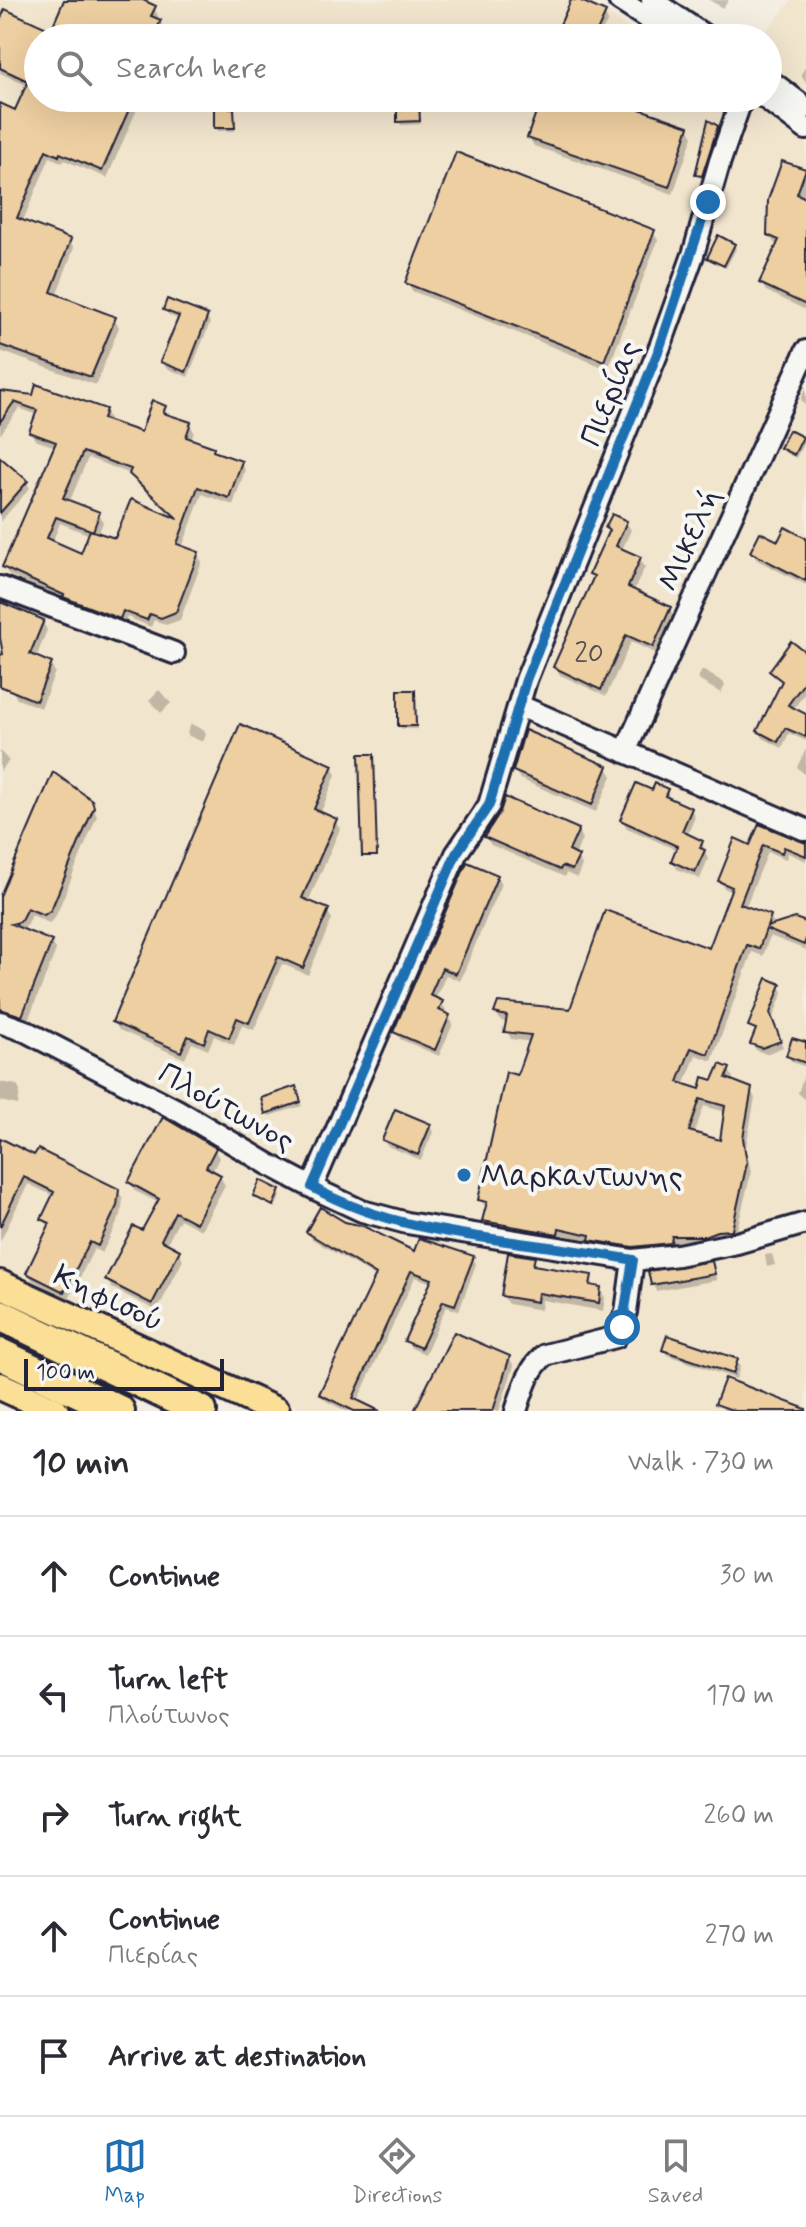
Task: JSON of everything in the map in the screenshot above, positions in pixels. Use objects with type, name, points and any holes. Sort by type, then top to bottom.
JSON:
[{"type":"highway","points":[[0,1315],[201,1411]]},
{"type":"highway","points":[[0,1354],[119,1411]]},
{"type":"main road","name":"Κηφισού","points":[[0,1284],[276,1411]]},
{"type":"main road","points":[[0,1386],[55,1411]]},
{"type":"street","points":[[619,0],[656,24]]},
{"type":"street","points":[[652,0],[687,24]]},
{"type":"street","points":[[782,90],[806,108]]},
{"type":"street","points":[[782,111],[806,129]]},
{"type":"street","name":"Πιερίας","points":[[312,1187],[456,854],[489,805],[523,689],[661,344],[693,255],[737,112]]},
{"type":"street","name":"Μικελή","points":[[625,752],[806,351]]},
{"type":"street","points":[[0,587],[174,653]]},
{"type":"street","points":[[520,706],[806,830]]},
{"type":"street","name":"Πλούτωνος","points":[[0,1022],[25,1031],[150,1096],[312,1187],[362,1211],[407,1223],[633,1260],[722,1246],[806,1223]]},
{"type":"street","points":[[516,1411],[529,1374],[545,1355],[616,1337],[626,1312],[633,1260]]},
{"type":"shaded area","points":[[0,0],[587,0],[623,24],[24,24],[24,112],[782,112],[782,24],[772,24],[792,0],[806,0],[806,1406],[802,1411],[307,1411],[0,1267]]},
{"type":"building","points":[[64,0],[143,0],[156,6],[151,16],[161,20],[159,24],[54,24]]},
{"type":"building","points":[[571,0],[579,0],[606,12],[600,24],[560,24]]},
{"type":"building","points":[[5,9],[38,24],[24,24],[24,79],[0,68],[0,20]]},
{"type":"building","points":[[24,90],[24,112],[128,112],[102,171],[46,150],[17,218],[71,239],[51,292],[116,317],[91,377],[0,345],[0,103],[15,110]]},
{"type":"building","points":[[214,112],[234,112],[235,128],[214,128]]},
{"type":"building","points":[[397,112],[420,112],[420,121],[397,122]]},
{"type":"building","points":[[536,112],[648,112],[689,126],[669,187],[527,138]]},
{"type":"building","points":[[708,120],[718,126],[702,176],[695,175]]},
{"type":"building","points":[[456,152],[655,230],[604,361],[405,283]]},
{"type":"building","points":[[782,161],[806,169],[797,194],[806,198],[806,305],[759,283],[779,240],[767,235],[768,200]]},
{"type":"building","points":[[718,235],[735,244],[724,266],[707,258]]},
{"type":"building","points":[[167,299],[208,315],[186,372],[160,362],[179,316],[163,310]]},
{"type":"building","points":[[36,384],[106,409],[103,419],[141,432],[152,400],[166,406],[163,413],[191,422],[186,437],[242,461],[229,498],[198,487],[177,544],[199,552],[176,612],[161,618],[150,614],[147,620],[123,611],[120,619],[63,597],[2,567],[56,442],[29,432],[37,410],[14,402],[0,422],[0,391],[33,395]],"holes":[[[83,452],[131,469],[129,474],[178,519],[131,499],[115,538],[93,531],[100,512],[63,498]],[[56,517],[93,531],[90,530],[81,553],[47,538]]]},
{"type":"building","points":[[789,430],[803,437],[794,455],[780,448]]},
{"type":"building","points":[[0,457],[28,481],[0,513]]},
{"type":"building","points":[[612,514],[627,521],[616,546],[641,557],[628,587],[671,607],[653,647],[626,635],[601,690],[553,667],[594,576],[589,574],[609,530],[605,528]]},
{"type":"building","points":[[785,527],[806,538],[806,581],[750,552],[760,532],[778,541]]},
{"type":"building","points":[[0,602],[44,620],[30,654],[52,663],[36,701],[0,686],[0,655],[3,654]]},
{"type":"building","points":[[791,641],[806,652],[806,680],[788,705],[806,714],[806,737],[785,728],[778,742],[757,731],[782,681],[769,671]]},
{"type":"building","points":[[398,690],[415,690],[416,726],[398,726]]},
{"type":"building","points":[[240,724],[333,765],[314,809],[337,819],[302,898],[329,909],[303,968],[278,957],[249,1023],[237,1018],[229,1038],[209,1029],[204,1043],[188,1036],[181,1052],[112,1022]]},
{"type":"building","points":[[525,730],[608,766],[592,805],[513,771]]},
{"type":"building","points":[[359,754],[374,754],[377,856],[362,856]]},
{"type":"building","points":[[53,772],[92,800],[94,807],[51,910],[44,915],[27,908],[20,922],[11,924],[52,941],[22,1016],[0,1009],[0,896]]},
{"type":"building","points":[[636,783],[652,790],[655,783],[668,789],[665,796],[692,808],[682,831],[703,841],[700,848],[705,850],[695,872],[671,861],[677,846],[620,820]]},
{"type":"building","points":[[505,797],[579,829],[569,851],[579,856],[572,870],[562,866],[560,870],[484,837],[500,812]]},
{"type":"building","points":[[759,824],[806,843],[806,856],[784,847],[782,853],[763,845],[740,904],[771,915],[767,927],[795,918],[806,922],[806,939],[804,945],[766,929],[759,949],[747,945],[708,1054],[691,1048],[678,1082],[700,1089],[703,1077],[713,1080],[720,1064],[730,1068],[726,1078],[752,1088],[743,1138],[747,1163],[732,1230],[704,1236],[672,1236],[671,1243],[633,1247],[589,1240],[590,1235],[559,1228],[558,1234],[482,1221],[487,1202],[478,1200],[506,1072],[517,1075],[531,1035],[504,1032],[507,1016],[494,1013],[498,1002],[570,1009],[605,910],[709,948],[732,887],[718,881],[735,838],[750,845]],"holes":[[[700,1099],[725,1106],[720,1140],[689,1131]]]},
{"type":"building","points":[[467,862],[498,875],[456,974],[442,968],[430,995],[443,1001],[439,1010],[450,1015],[435,1050],[393,1032]]},
{"type":"building","points":[[767,978],[781,984],[770,1013],[781,1041],[762,1048],[750,1044],[756,1029],[748,1026]]},
{"type":"building","points":[[792,1038],[806,1042],[806,1063],[786,1056]]},
{"type":"building","points":[[296,1086],[301,1102],[265,1114],[261,1098]]},
{"type":"building","points":[[395,1109],[431,1124],[418,1155],[382,1140]]},
{"type":"building","points":[[163,1117],[216,1148],[206,1167],[221,1175],[196,1223],[175,1212],[161,1240],[180,1250],[152,1304],[105,1280],[133,1226],[142,1230],[159,1199],[128,1182]]},
{"type":"building","points":[[0,1138],[34,1155],[38,1149],[119,1189],[117,1206],[98,1246],[90,1242],[64,1292],[26,1273],[50,1223],[41,1219],[54,1192],[24,1177],[0,1227]]},
{"type":"building","points":[[260,1180],[280,1190],[273,1206],[253,1196]]},
{"type":"building","points":[[320,1207],[345,1222],[363,1226],[414,1251],[419,1238],[474,1256],[455,1305],[443,1301],[421,1348],[404,1341],[432,1279],[411,1271],[353,1398],[380,1411],[354,1411],[319,1394],[376,1275],[306,1232]]},
{"type":"building","points":[[508,1253],[535,1257],[533,1265],[592,1275],[590,1285],[601,1287],[599,1303],[538,1293],[537,1302],[501,1296]]},
{"type":"building","points":[[712,1261],[715,1274],[651,1285],[648,1271]]},
{"type":"building","points":[[454,1332],[510,1356],[493,1411],[414,1411]]},
{"type":"building","points":[[667,1335],[738,1359],[733,1374],[662,1350]]},
{"type":"building","points":[[725,1378],[806,1411],[735,1411],[715,1404]]},
{"type":"place","name":"Μαρκαντωνης","points":[[464,1175]]},
{"type":"route","points":[[622,1327],[633,1260],[407,1223],[362,1211],[312,1187],[456,854],[489,805],[526,680],[661,344],[693,255],[708,202]]}]
